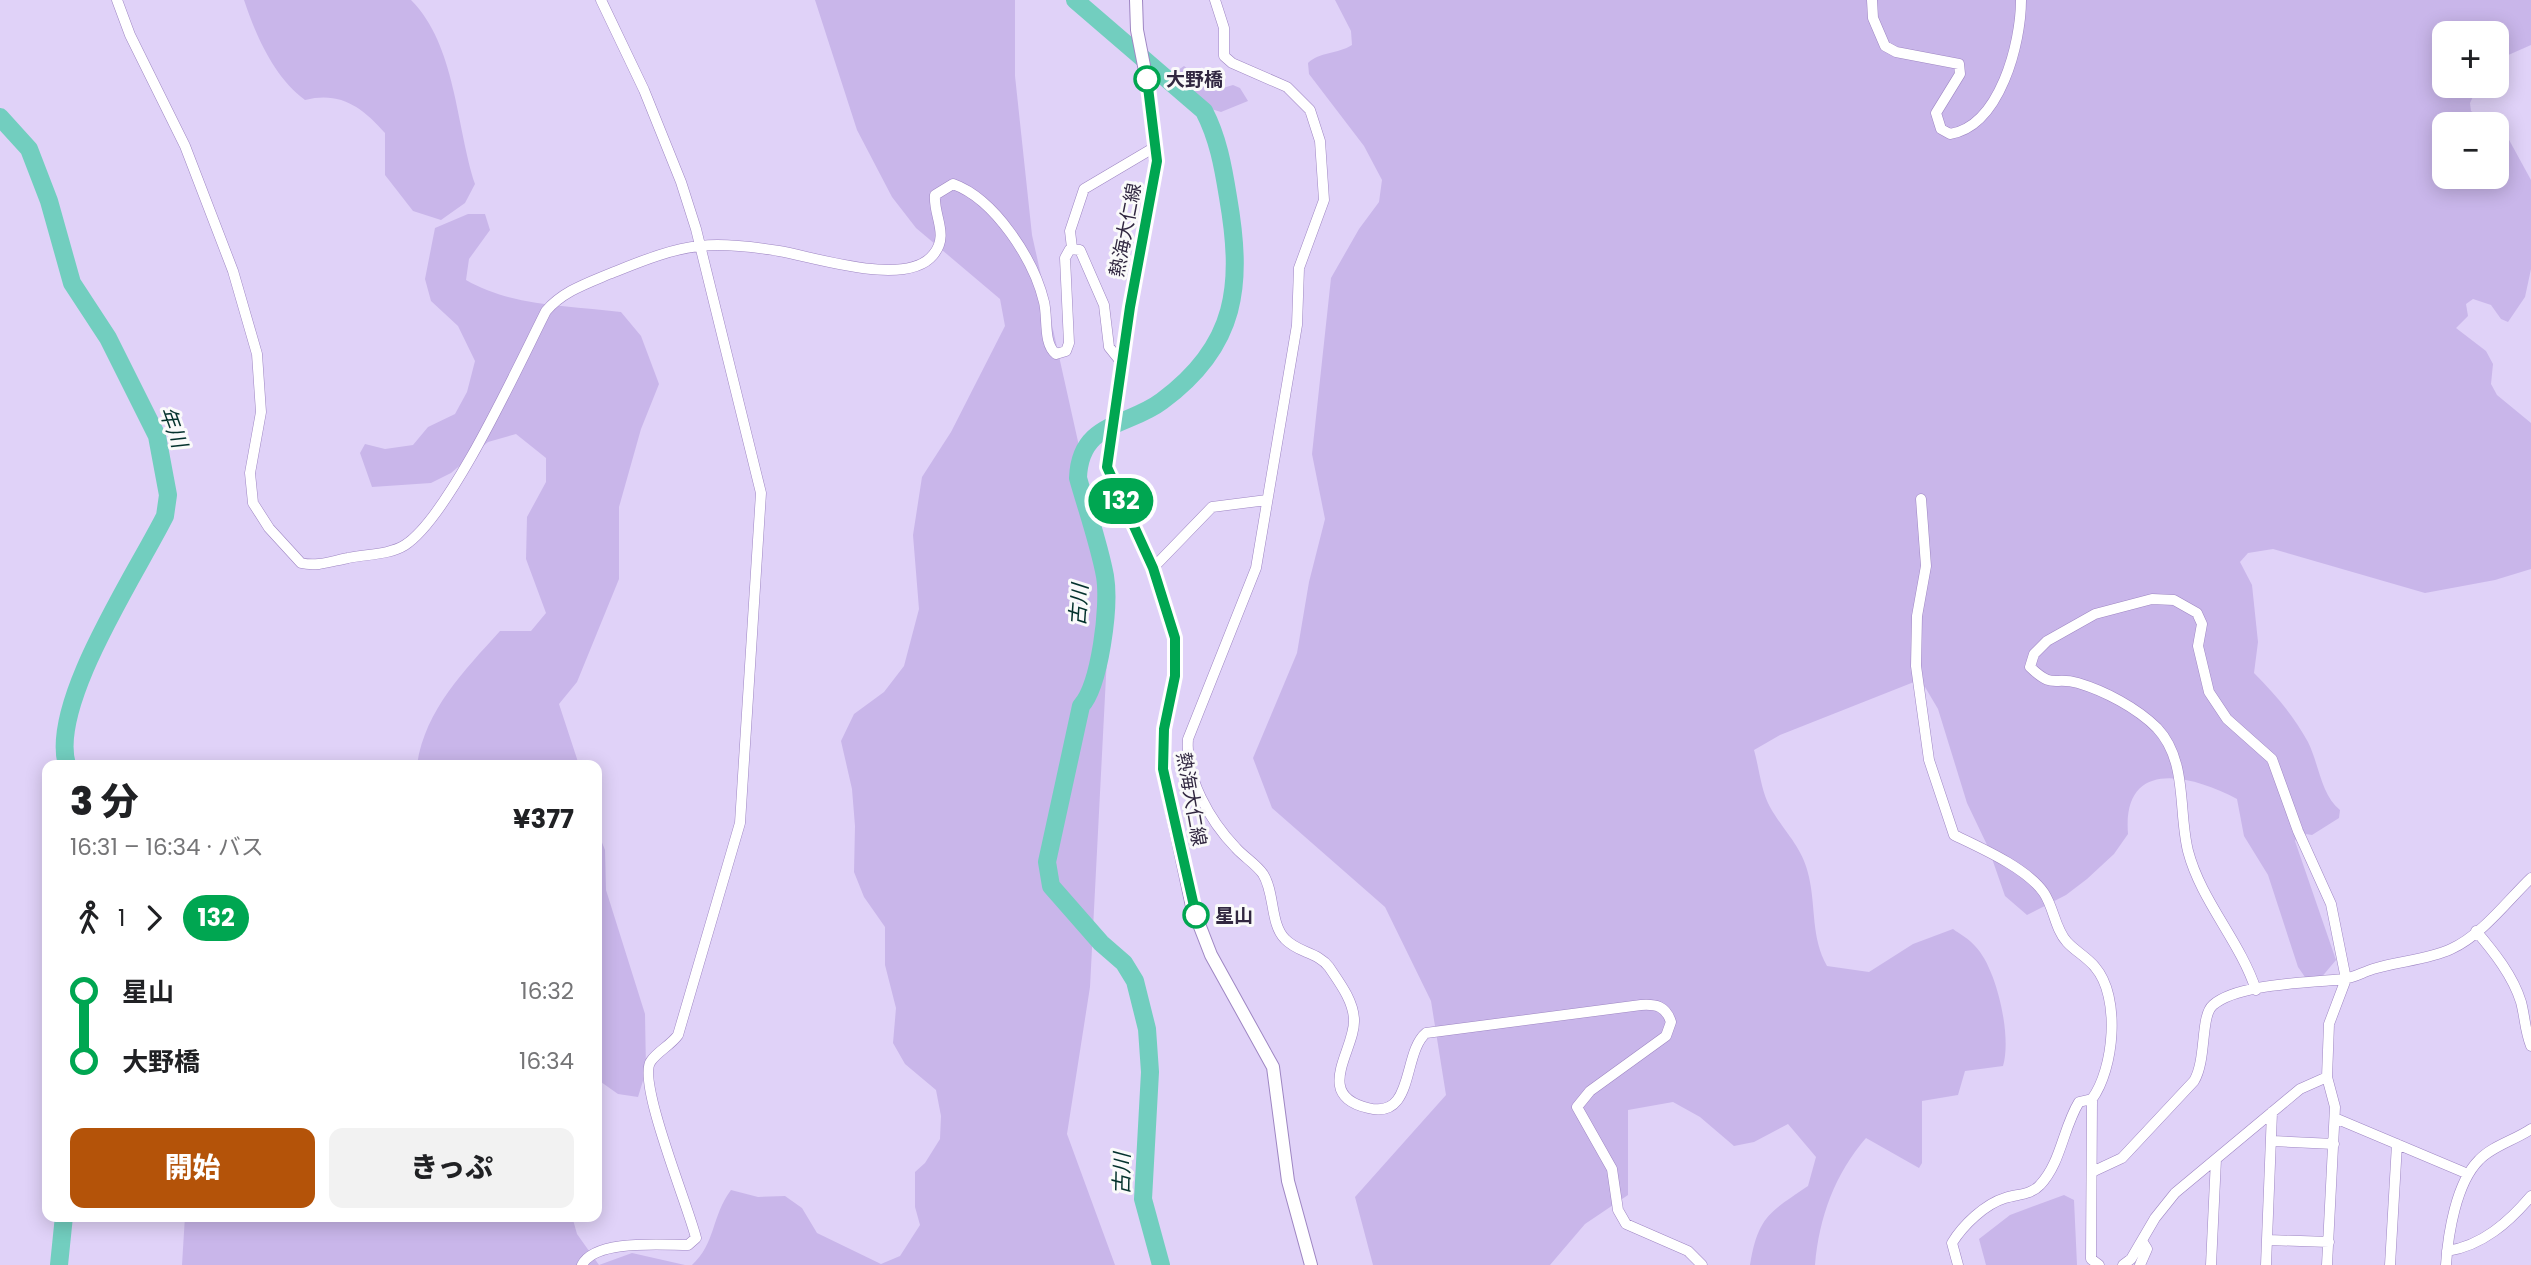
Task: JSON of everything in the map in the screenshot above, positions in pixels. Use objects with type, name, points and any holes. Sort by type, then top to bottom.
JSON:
[{"type":"main road","name":"熱海大仁線","points":[[1136,0],[1139,41],[1155,147],[1154,182],[1109,436],[1107,454],[1110,476],[1153,568],[1175,638],[1175,676],[1164,729],[1163,762],[1192,906],[1212,955],[1273,1067],[1288,1181],[1311,1265]]},
{"type":"street","points":[[117,0],[130,35],[185,146],[233,271],[257,354],[261,412],[250,474],[253,503],[269,528],[301,563],[322,564],[386,551],[402,547],[416,537],[429,524],[453,486],[545,311],[556,299],[580,286],[636,264],[699,246],[778,251],[883,270],[919,265],[933,256],[940,243],[942,228],[935,195],[953,184],[979,198],[1025,254],[1044,300],[1048,342],[1056,354],[1066,351],[1069,343],[1065,258],[1072,248],[1070,230],[1084,189],[1155,147]]},
{"type":"street","points":[[582,1265],[588,1254],[603,1249],[688,1245],[696,1238],[690,1209],[655,1112],[647,1072],[651,1060],[668,1048],[678,1035],[740,823],[761,493],[681,182],[644,90],[601,0]]},
{"type":"street","points":[[1215,0],[1224,27],[1224,56],[1232,63],[1287,87],[1302,100],[1317,123],[1324,167],[1321,215],[1299,268],[1297,325],[1256,568],[1191,729],[1187,756],[1203,803],[1234,847],[1262,873],[1280,933],[1297,949],[1322,958],[1349,1002],[1354,1030],[1339,1072],[1339,1081],[1345,1094],[1368,1108],[1388,1108],[1401,1098],[1419,1042],[1426,1033],[1641,1005],[1659,1006],[1671,1022],[1666,1036],[1590,1091],[1577,1107],[1607,1158],[1618,1210],[1626,1224],[1688,1251],[1702,1265]]},
{"type":"street","points":[[1872,0],[1873,18],[1885,46],[1896,52],[1959,64],[1960,74],[1936,113],[1941,129],[1950,134],[1974,123],[1999,93],[2019,33],[2021,0]]},
{"type":"street","points":[[1072,248],[1080,250],[1089,268],[1107,315],[1109,347],[1121,362]]},
{"type":"street","points":[[1921,499],[1926,566],[1917,616],[1916,666],[1929,760],[1954,835],[1994,854],[2035,883],[2045,894],[2065,941],[2096,967],[2107,988],[2112,1049],[2100,1089],[2092,1099],[2079,1102],[2070,1116],[2060,1149],[2042,1184],[2033,1191],[1992,1203],[1958,1233],[1952,1243],[1958,1265]]},
{"type":"street","points":[[1153,568],[1212,507],[1267,500]]},
{"type":"street","points":[[2256,990],[2249,969],[2194,870],[2183,825],[2182,782],[2164,738],[2148,721],[2110,696],[2075,682],[2045,681],[2030,667],[2034,654],[2047,641],[2095,614],[2152,598],[2174,600],[2197,613],[2202,624],[2198,646],[2209,692],[2227,719],[2272,759],[2298,831],[2331,904],[2346,979],[2329,1024],[2327,1077],[2335,1107],[2335,1118],[2327,1265]]},
{"type":"street","points":[[2092,1172],[2122,1158],[2194,1081],[2202,1068],[2206,1017],[2211,1007],[2222,999],[2293,982],[2346,979],[2373,969],[2451,950],[2476,931],[2531,878]]},
{"type":"street","points":[[2476,931],[2498,956],[2521,1002],[2524,1028],[2531,1045]]},
{"type":"street","points":[[2123,1265],[2131,1259],[2175,1193],[2300,1089],[2327,1077]]},
{"type":"street","points":[[2092,1099],[2091,1259],[2099,1265]]},
{"type":"street","points":[[2266,1265],[2273,1141],[2272,1112]]},
{"type":"street","points":[[2335,1118],[2468,1174]]},
{"type":"street","points":[[2446,1265],[2452,1218],[2468,1174],[2479,1160],[2531,1129]]},
{"type":"street","points":[[2273,1141],[2334,1144]]},
{"type":"street","points":[[2390,1265],[2397,1144]]},
{"type":"street","points":[[2211,1265],[2216,1159]]},
{"type":"street","points":[[2447,1251],[2458,1249],[2499,1229],[2531,1196]]},
{"type":"street","points":[[2268,1240],[2329,1242]]},
{"type":"street","points":[[2140,1265],[2147,1250],[2142,1241]]},
{"type":"shaded area","points":[[244,0],[411,0],[426,18],[437,40],[453,87],[475,184],[465,203],[441,220],[413,211],[385,175],[385,133],[350,103],[329,98],[305,100],[294,91],[267,55]]},
{"type":"shaded area","points":[[815,0],[1015,0],[1015,76],[1032,235],[1081,455],[1102,569],[1107,657],[1090,987],[1067,1134],[1115,1265],[692,1265],[710,1239],[720,1210],[731,1190],[758,1197],[785,1196],[802,1208],[817,1233],[881,1264],[900,1256],[920,1225],[915,1207],[915,1172],[925,1163],[940,1139],[941,1116],[936,1090],[905,1064],[893,1043],[896,1008],[885,965],[885,927],[864,897],[854,872],[855,826],[852,789],[841,741],[854,714],[884,692],[904,666],[919,609],[913,535],[922,477],[951,432],[1005,326],[1000,299],[916,228],[892,197],[857,130]]},
{"type":"shaded area","points":[[1335,0],[2531,0],[2531,45],[2509,55],[2509,21],[2432,21],[2432,98],[2472,98],[2470,103],[2473,112],[2432,112],[2432,189],[2509,189],[2509,140],[2531,180],[2531,269],[2525,297],[2508,322],[2501,319],[2491,305],[2473,299],[2466,304],[2468,316],[2456,328],[2486,351],[2493,364],[2491,384],[2497,395],[2531,423],[2531,569],[2495,580],[2425,593],[2273,549],[2248,553],[2240,562],[2252,585],[2258,642],[2254,673],[2303,732],[2324,788],[2340,810],[2339,818],[2312,835],[2299,833],[2295,841],[2336,960],[2320,979],[2307,980],[2298,967],[2268,875],[2244,836],[2237,799],[2199,783],[2163,779],[2147,783],[2136,793],[2129,810],[2128,834],[2114,854],[2066,895],[2027,915],[2005,896],[1988,847],[1967,803],[1938,709],[1925,687],[1914,682],[1780,735],[1754,750],[1767,801],[1798,848],[1806,866],[1818,944],[1827,966],[1869,972],[1913,944],[1953,929],[1975,946],[1990,970],[2004,1021],[2006,1038],[2003,1066],[1965,1071],[1958,1095],[1922,1101],[1922,1163],[1919,1168],[1866,1138],[1846,1166],[1830,1197],[1820,1230],[1815,1265],[1750,1265],[1762,1225],[1784,1202],[1808,1186],[1816,1157],[1788,1124],[1754,1142],[1734,1146],[1700,1117],[1673,1102],[1628,1110],[1628,1195],[1585,1224],[1550,1265],[1373,1265],[1355,1197],[1446,1095],[1431,1001],[1385,907],[1272,808],[1253,758],[1297,653],[1309,582],[1325,519],[1312,454],[1331,278],[1359,229],[1379,202],[1382,180],[1364,146],[1309,74],[1308,63],[1312,59],[1352,45],[1351,31]]},
{"type":"shaded area","points":[[1184,66],[1189,70],[1216,74],[1223,88],[1233,85],[1240,88],[1248,101],[1221,112],[1208,108],[1174,77],[1175,72]]},
{"type":"shaded area","points":[[468,214],[485,214],[490,230],[469,259],[466,280],[484,289],[522,300],[621,312],[641,336],[659,384],[641,429],[619,507],[619,579],[577,682],[559,704],[577,760],[418,760],[428,726],[437,709],[473,661],[500,631],[531,631],[546,613],[526,559],[527,517],[546,482],[546,458],[516,434],[488,442],[451,473],[431,483],[372,487],[360,453],[365,444],[385,449],[413,445],[428,427],[455,414],[467,392],[475,361],[458,326],[431,301],[425,279],[435,228]]},
{"type":"shaded area","points":[[602,842],[605,850],[606,890],[645,1014],[646,1071],[638,1097],[618,1094],[602,1083]]},
{"type":"shaded area","points":[[2064,1195],[2074,1200],[2077,1265],[1986,1265],[1979,1239],[2010,1215]]},
{"type":"shaded area","points":[[185,1222],[574,1222],[577,1234],[599,1265],[182,1265]]},
{"type":"shaded area","points":[[632,1253],[685,1265],[599,1265]]},
{"type":"waterway","name":"古川","points":[[1075,0],[1204,111],[1222,163],[1233,228],[1234,285],[1229,311],[1220,335],[1206,358],[1187,380],[1162,401],[1096,435],[1081,459],[1078,478],[1105,576],[1105,625],[1093,681],[1081,706],[1047,862],[1051,886],[1101,943],[1124,963],[1135,981],[1147,1029],[1150,1072],[1143,1199],[1161,1265]]},
{"type":"waterway","name":"年川","points":[[0,117],[29,149],[49,201],[72,283],[108,338],[157,436],[168,495],[165,516],[98,639],[82,675],[65,739],[67,760]]},
{"type":"waterway","name":"年川","points":[[59,1265],[63,1222]]},
{"type":"bus line","name":"132","points":[[1147,79],[1157,161],[1121,362],[1109,436],[1107,467],[1153,568],[1171,616],[1175,638],[1175,676],[1164,729],[1163,769],[1196,915]]},
{"type":"place","name":"大野橋","points":[[1147,79]]},
{"type":"place","name":"星山","points":[[1196,915]]}]
